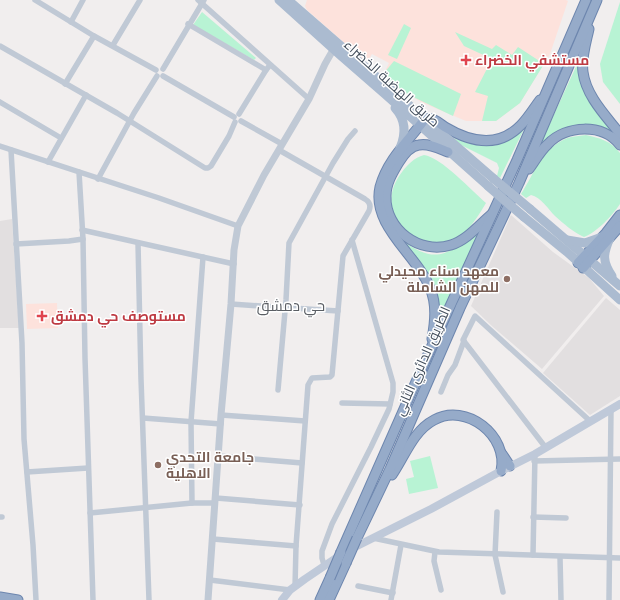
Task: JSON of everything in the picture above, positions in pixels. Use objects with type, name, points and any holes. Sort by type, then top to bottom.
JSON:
[{"type":"highway","name":"الطريق الدائري الثاني","points":[[320,600],[430,350],[550,86],[586,0]]},
{"type":"highway","points":[[595,4],[583,58],[583,73],[594,100],[620,134]]},
{"type":"highway","name":"الطريق الدائري الثاني","points":[[329,600],[373,502],[390,469],[460,308],[519,183],[595,4]]},
{"type":"highway","points":[[430,350],[435,318],[434,299],[425,277],[394,237],[386,221],[379,202],[382,182],[392,162],[423,123],[432,119],[452,131],[468,138],[480,141],[492,141],[508,135],[522,124],[550,86]]},
{"type":"highway","points":[[519,183],[547,144],[559,135],[566,132],[586,129],[598,131],[610,136],[620,145]]},
{"type":"highway","points":[[448,152],[430,146],[418,145],[409,150],[402,158],[389,181],[386,195],[390,216],[397,228],[407,237],[419,244],[432,247],[444,246],[455,243],[467,236],[494,212]]},
{"type":"highway","points":[[584,262],[606,237],[620,215]]},
{"type":"highway","points":[[606,237],[620,226]]},
{"type":"highway","points":[[373,502],[396,470],[417,434],[436,419],[448,415],[463,415],[472,418],[486,428],[510,466]]},
{"type":"highway","points":[[501,452],[501,471]]},
{"type":"highway","points":[[0,597],[18,600]]},
{"type":"main road","name":"طريق الهضبة الخضراء","points":[[279,0],[334,50],[378,87],[494,179],[567,240],[584,262]]},
{"type":"main road","name":"طريق الهضبة الخضراء","points":[[288,0],[423,123],[448,152],[524,217],[584,262]]},
{"type":"main road","points":[[378,87],[399,112],[403,122],[404,136],[399,152]]},
{"type":"main road","points":[[567,240],[585,243],[606,237],[604,260],[619,285]]},
{"type":"main road","points":[[584,262],[619,285]]},
{"type":"main road","points":[[584,262],[620,300]]},
{"type":"main road","points":[[282,600],[292,589],[324,565],[345,552],[510,466],[534,458],[546,448],[620,404]]},
{"type":"street","points":[[35,0],[94,36],[156,70],[155,72],[160,76],[237,119],[325,177],[366,199],[369,203],[369,211],[344,252],[332,375],[330,377],[312,378],[310,380],[305,421],[300,505],[292,589],[210,580]]},
{"type":"street","points":[[71,22],[83,0]]},
{"type":"street","points":[[113,46],[140,0]]},
{"type":"street","points":[[98,179],[130,121],[160,76],[164,73],[163,69],[201,1],[268,68],[309,99]]},
{"type":"street","points":[[188,24],[268,68]]},
{"type":"street","points":[[65,84],[94,36]]},
{"type":"street","points":[[0,46],[130,121],[207,168],[210,167],[217,156],[237,119],[268,68]]},
{"type":"street","points":[[208,600],[221,415],[238,226],[309,99],[325,64],[334,50]]},
{"type":"street","points":[[156,70],[160,68],[163,69]]},
{"type":"street","points":[[48,162],[86,96]]},
{"type":"street","points":[[0,102],[61,138]]},
{"type":"street","points":[[278,390],[290,240],[325,177],[348,139],[355,131]]},
{"type":"street","points":[[0,146],[159,198],[238,226]]},
{"type":"street","points":[[11,150],[22,349],[24,439],[36,600]]},
{"type":"street","points":[[79,172],[83,239],[83,296],[93,600]]},
{"type":"street","points":[[82,230],[234,264]]},
{"type":"street","points":[[16,244],[83,239]]},
{"type":"street","points":[[324,565],[322,551],[332,524],[371,447],[390,404],[393,392],[393,383],[352,240]]},
{"type":"street","points":[[138,243],[149,600]]},
{"type":"street","points":[[192,504],[191,422],[203,257]]},
{"type":"street","points":[[231,304],[338,311]]},
{"type":"street","points":[[441,392],[455,365],[464,342],[463,340],[475,316],[590,422]]},
{"type":"street","points":[[464,342],[546,448]]},
{"type":"street","points":[[342,403],[390,404]]},
{"type":"street","points":[[609,600],[611,409]]},
{"type":"street","points":[[221,415],[305,421]]},
{"type":"street","points":[[143,418],[221,424]]},
{"type":"street","points":[[219,456],[302,463]]},
{"type":"street","points":[[532,555],[534,458],[620,459]]},
{"type":"street","points":[[27,472],[88,468]]},
{"type":"street","points":[[90,513],[146,509],[216,500],[300,505]]},
{"type":"street","points":[[497,512],[495,555],[503,592]]},
{"type":"street","points":[[533,517],[566,518]]},
{"type":"street","points":[[373,538],[435,552],[620,558]]},
{"type":"street","points":[[213,539],[296,546]]},
{"type":"street","points":[[392,600],[401,545]]},
{"type":"street","points":[[435,552],[434,562],[441,590]]},
{"type":"street","points":[[560,557],[561,600]]},
{"type":"street","points":[[358,586],[393,593]]},
{"type":"shaded area","name":"مستشفي الخضراء","points":[[307,0],[568,1],[550,54],[520,103],[496,121],[466,121],[423,103],[387,80],[384,73],[389,63],[372,54],[368,60],[365,61],[307,10],[305,6]]},
{"type":"shaded area","points":[[511,215],[553,252],[589,278],[604,296],[542,369],[471,306]]},
{"type":"shaded area","points":[[12,219],[19,328],[0,328],[0,221]]},
{"type":"shaded area","points":[[606,298],[620,310],[620,396],[590,415],[543,373]]},
{"type":"shaded area","name":"مستوصف حي دمشق","points":[[57,303],[58,328],[27,329],[26,304]]},
{"type":"green space","points":[[620,2],[620,104],[603,82],[600,64]]},
{"type":"green space","points":[[202,12],[256,58],[254,60],[193,25]]},
{"type":"green space","points":[[404,24],[411,28],[397,59],[388,55]]},
{"type":"green space","points":[[455,32],[492,49],[496,45],[512,55],[518,47],[544,64],[520,103],[496,121],[482,121],[488,96],[475,92],[492,59],[464,46]]},
{"type":"green space","points":[[580,58],[581,82],[620,139],[573,129],[538,149]]},
{"type":"green space","points":[[394,61],[461,94],[453,116],[409,95],[387,80],[384,73]]},
{"type":"green space","points":[[526,125],[500,178],[497,176],[499,168],[497,163],[459,144],[453,138],[480,146],[493,146],[506,141]]},
{"type":"green space","points":[[586,135],[605,141],[617,149],[620,153],[620,204],[604,223],[589,235],[584,237],[562,222],[538,198],[531,195],[526,198],[521,194],[535,169],[554,146],[571,137]]},
{"type":"green space","points":[[424,155],[431,157],[447,168],[486,203],[469,228],[451,241],[436,243],[420,240],[407,232],[397,220],[392,206],[393,189],[402,172],[417,158]]},
{"type":"green space","points":[[479,233],[439,320],[438,307],[433,285],[422,267],[400,239],[423,252],[432,255],[441,254],[458,247]]},
{"type":"green space","points":[[430,456],[438,488],[409,494],[406,479],[414,477],[410,461]]},
{"type":"place","name":"مستشفي الخضراء","points":[[466,60]]},
{"type":"place","name":"معهد سناء محيدلي للمهن الشاملة","points":[[507,279]]},
{"type":"place","name":"مستوصف حي دمشق","points":[[42,316]]},
{"type":"place","name":"جامعة التحدي الاهلية","points":[[158,465]]},
{"type":"district","name":"حي دمشق","points":[[291,306]]}]
